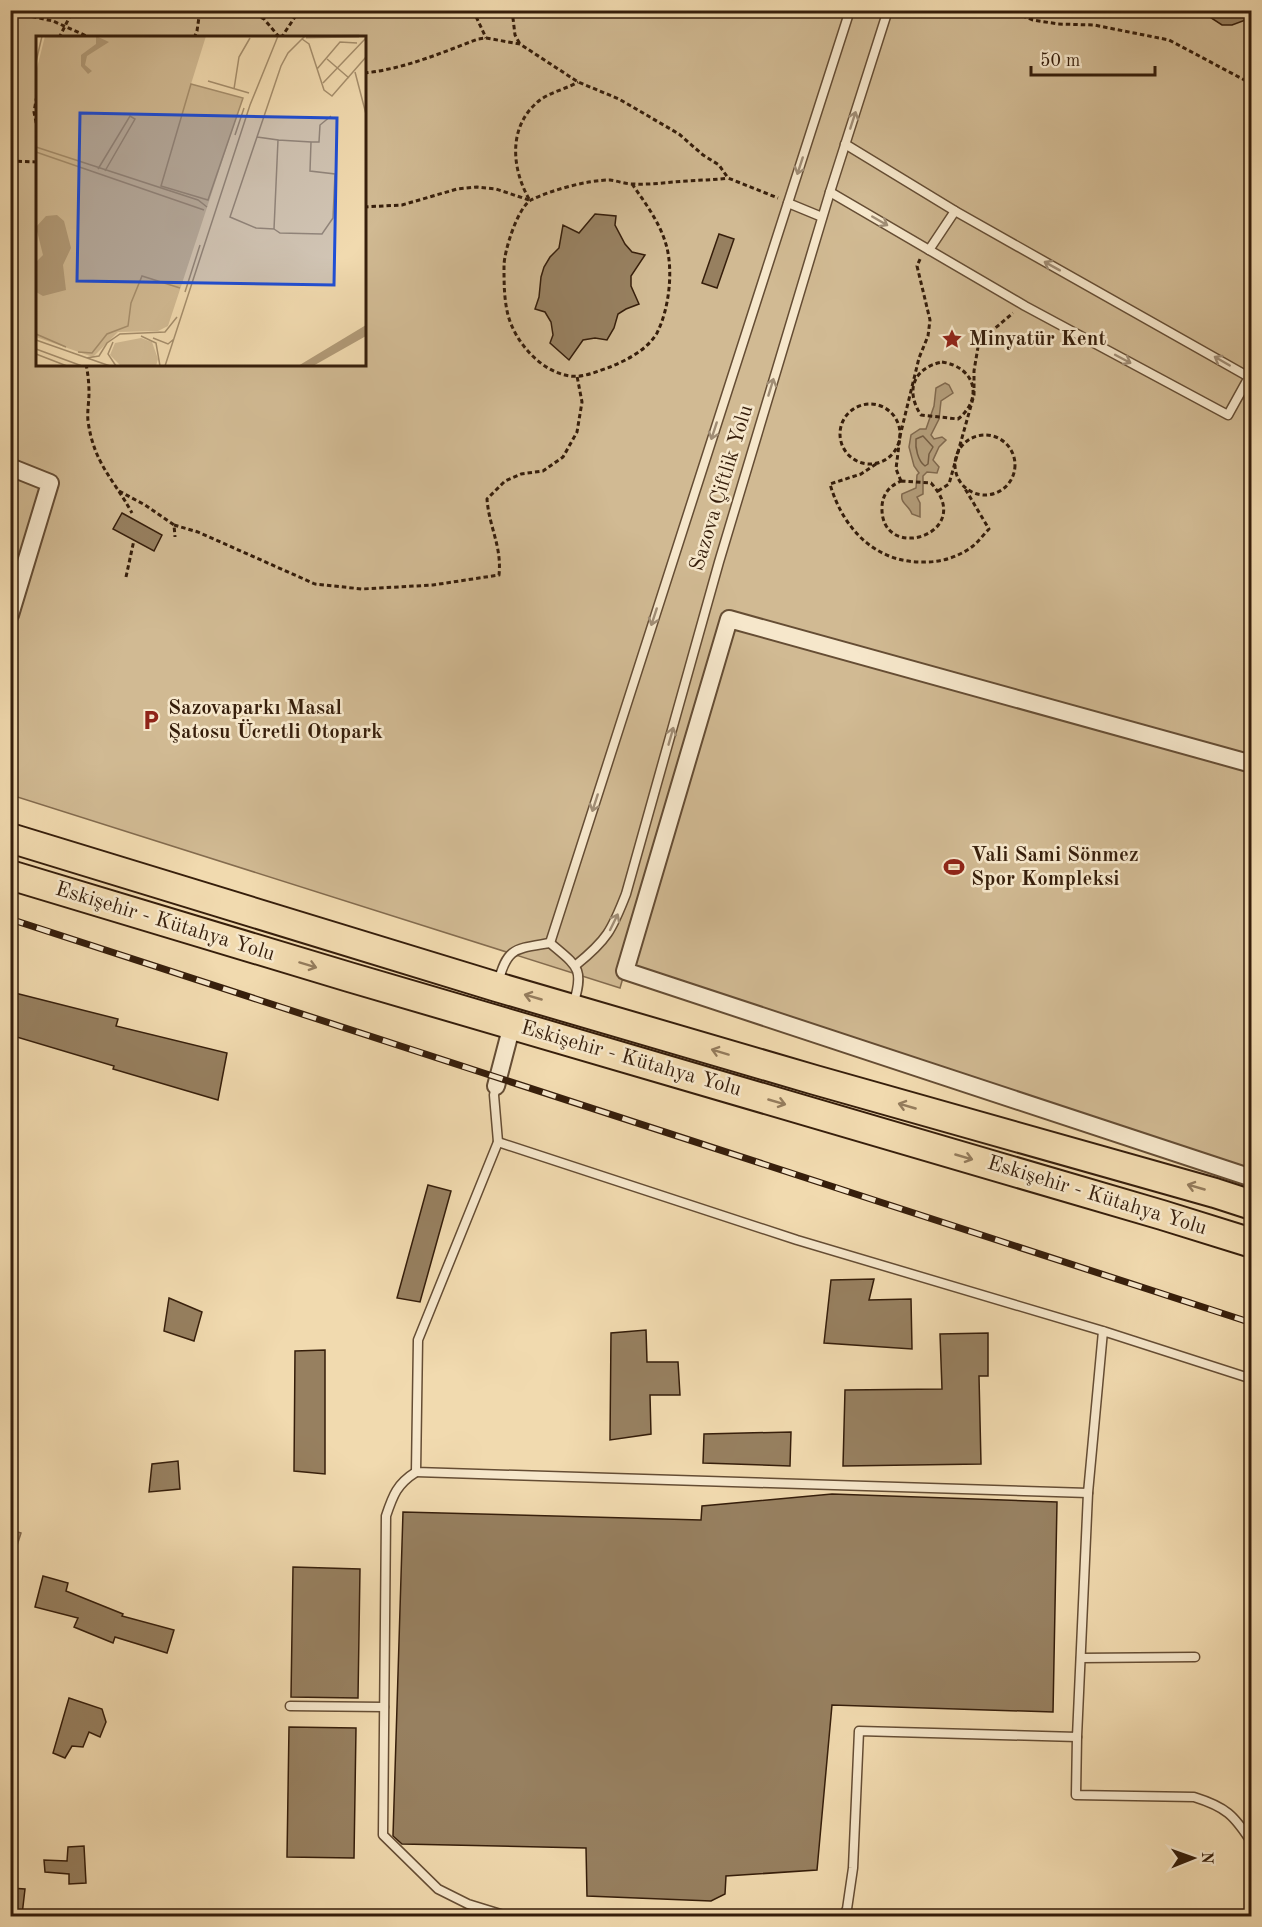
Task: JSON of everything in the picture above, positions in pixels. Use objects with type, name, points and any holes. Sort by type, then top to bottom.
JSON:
[{"type":"highway","name":"Eskişehir - Kütahya Yolu","points":[[10,838],[497,987],[815,1080],[1215,1192],[1251,1205]]},
{"type":"highway","name":"Eskişehir - Kütahya Yolu","points":[[10,875],[1251,1243]]},
{"type":"street","points":[[10,467],[50,483],[10,615]]},
{"type":"street","points":[[1251,764],[729,619],[626,971],[1251,1178]]},
{"type":"street","points":[[496,1086],[512,1025]]},
{"type":"lane","name":"Sazova Çiftlik Yolu","points":[[550,943],[850,10]]},
{"type":"lane","name":"Sazova Çiftlik Yolu","points":[[576,965],[597,948],[613,927],[626,894],[719,561],[822,217],[888,10]]},
{"type":"lane","points":[[830,192],[1025,306],[1228,415],[1249,377],[955,211],[845,144]]},
{"type":"lane","points":[[788,203],[822,217]]},
{"type":"lane","points":[[929,250],[955,211]]},
{"type":"lane","points":[[497,987],[504,962],[518,948],[550,943],[576,965],[580,983],[572,1008]]},
{"type":"lane","points":[[416,1472],[418,1340],[498,1142],[494,1095],[496,1086]]},
{"type":"lane","points":[[498,1142],[797,1240],[1103,1331],[1251,1379]]},
{"type":"lane","points":[[1103,1331],[1088,1492],[1076,1794],[1194,1797],[1221,1808],[1236,1818],[1251,1843]]},
{"type":"lane","points":[[507,1917],[468,1904],[438,1889],[383,1835],[386,1516],[393,1496],[402,1481],[416,1472],[1088,1492]]},
{"type":"lane","points":[[1081,1658],[1195,1657]]},
{"type":"lane","points":[[290,1706],[384,1707]]},
{"type":"lane","points":[[843,1917],[847,1909],[853,1868],[859,1731],[1077,1737]]},
{"type":"path","points":[[60,36],[73,10]]},
{"type":"path","points":[[195,36],[200,10]]},
{"type":"path","points":[[248,10],[264,19],[279,36]]},
{"type":"path","points":[[282,36],[297,10]]},
{"type":"path","points":[[472,10],[486,39]]},
{"type":"path","points":[[512,10],[515,35],[519,44]]},
{"type":"path","points":[[1008,10],[1033,20],[1058,24],[1094,25],[1169,40],[1251,84]]},
{"type":"path","points":[[10,12],[41,18],[86,36]]},
{"type":"path","points":[[366,73],[408,65],[478,39],[519,44],[578,82],[619,99],[679,134],[719,165],[728,177],[788,203]]},
{"type":"path","points":[[529,200],[521,182],[516,160],[515,144],[518,131],[532,108],[541,99],[578,82]]},
{"type":"path","points":[[36,100],[34,112],[36,122]]},
{"type":"path","points":[[10,161],[36,162]]},
{"type":"path","points":[[632,184],[654,216],[667,249],[668,286],[663,317],[657,332],[646,346],[615,365],[596,372],[568,376],[540,363],[516,335],[509,318],[505,298],[504,260],[521,210],[529,200],[570,186],[591,182],[611,180],[632,184],[711,181],[728,177]]},
{"type":"path","points":[[366,207],[402,205],[449,191],[477,188],[496,189],[529,200]]},
{"type":"path","points":[[929,250],[923,254],[917,266],[930,320],[928,336],[919,358],[913,387],[913,397],[921,414],[958,419],[966,413],[974,395],[969,375],[952,363],[932,364],[923,369],[916,377],[913,387],[900,436],[898,446],[893,454],[861,474],[830,484],[838,508],[865,543],[897,560],[915,562],[932,562],[955,557],[974,545],[989,528],[958,479],[955,470],[955,459],[965,442],[974,436],[985,434],[1004,441],[1011,448],[1015,458],[1014,477],[1001,492],[992,496],[981,496],[964,487]]},
{"type":"path","points":[[938,491],[949,483],[974,395],[974,371],[978,347],[993,330],[1025,306]]},
{"type":"path","points":[[86,366],[89,394],[88,420],[96,455],[132,513]]},
{"type":"path","points":[[115,488],[174,525],[198,532],[315,585],[362,589],[433,585],[499,575],[501,557],[488,516],[487,499],[505,481],[521,474],[543,471],[562,457],[577,432],[582,402],[577,376]]},
{"type":"path","points":[[876,464],[856,462],[842,448],[839,438],[843,418],[858,405],[879,404],[895,417],[900,436],[896,469],[901,481]]},
{"type":"path","points":[[901,481],[931,483],[938,491],[943,510],[935,528],[927,535],[908,539],[899,536],[885,522],[882,502],[892,484],[901,481]]},
{"type":"path","points":[[174,525],[175,537]]},
{"type":"path","points":[[126,577],[134,540]]},
{"type":"shaded area","points":[[11,11],[1251,11],[1251,1178],[625,971],[620,988],[11,795]]},
{"type":"water","points":[[945,383],[949,385],[953,393],[941,401],[939,419],[931,435],[934,439],[942,437],[946,440],[939,447],[933,460],[939,467],[937,473],[927,472],[923,476],[923,494],[917,497],[920,503],[920,517],[912,514],[902,497],[902,494],[916,488],[919,473],[914,466],[909,447],[911,435],[920,429],[926,429],[934,406],[936,388]]},
{"type":"water","points":[[11,1530],[21,1533],[13,1558],[11,1558]]},
{"type":"building","points":[[1199,10],[1251,10],[1251,18],[1232,25],[1222,25]]},
{"type":"building","points":[[595,214],[616,216],[615,225],[625,244],[632,252],[645,255],[631,276],[631,286],[639,304],[618,314],[607,340],[595,338],[583,340],[569,360],[550,343],[553,335],[551,322],[545,312],[535,309],[544,267],[559,248],[563,225],[579,233]]},
{"type":"building","points":[[719,234],[734,239],[717,288],[702,283]]},
{"type":"building","points":[[122,513],[162,535],[154,551],[113,529]]},
{"type":"building","points":[[15,993],[118,1019],[116,1026],[227,1053],[218,1100],[10,1035]]},
{"type":"building","points":[[428,1185],[451,1191],[420,1302],[397,1298]]},
{"type":"building","points":[[874,1279],[869,1300],[911,1299],[912,1349],[824,1343],[831,1280]]},
{"type":"building","points":[[169,1298],[202,1312],[194,1341],[164,1331]]},
{"type":"building","points":[[646,1330],[647,1362],[678,1362],[680,1395],[650,1395],[651,1434],[610,1440],[611,1333]]},
{"type":"building","points":[[988,1333],[988,1376],[979,1376],[981,1464],[843,1466],[845,1390],[942,1389],[940,1334]]},
{"type":"building","points":[[325,1350],[325,1474],[294,1471],[295,1351]]},
{"type":"building","points":[[791,1432],[790,1466],[703,1463],[704,1434]]},
{"type":"building","points":[[178,1461],[180,1489],[149,1492],[152,1464]]},
{"type":"building","points":[[832,1494],[1057,1502],[1053,1712],[832,1705],[817,1870],[726,1876],[725,1894],[711,1901],[587,1896],[586,1848],[402,1844],[393,1836],[403,1512],[701,1520],[702,1506]]},
{"type":"building","points":[[293,1567],[360,1569],[358,1698],[291,1697]]},
{"type":"building","points":[[43,1576],[68,1583],[66,1591],[123,1614],[122,1616],[174,1630],[167,1653],[115,1637],[113,1643],[74,1627],[78,1618],[35,1607]]},
{"type":"building","points":[[69,1698],[102,1709],[106,1722],[100,1737],[89,1732],[83,1747],[72,1746],[65,1758],[53,1753]]},
{"type":"building","points":[[289,1727],[356,1728],[354,1858],[287,1857]]},
{"type":"building","points":[[84,1846],[86,1883],[69,1884],[69,1874],[45,1872],[44,1860],[67,1861],[68,1847]]},
{"type":"building","points":[[10,1888],[25,1889],[22,1915],[10,1915]]},
{"type":"railway","points":[[10,919],[1252,1323]]},
{"type":"place","name":"Minyatür Kent","points":[[952,339]]},
{"type":"place","name":"Sazovaparkı Masal Şatosu Ücretli Otopark","points":[[151,720]]},
{"type":"place","name":"Vali Sami Sönmez Spor Kompleksi","points":[[954,867]]}]
